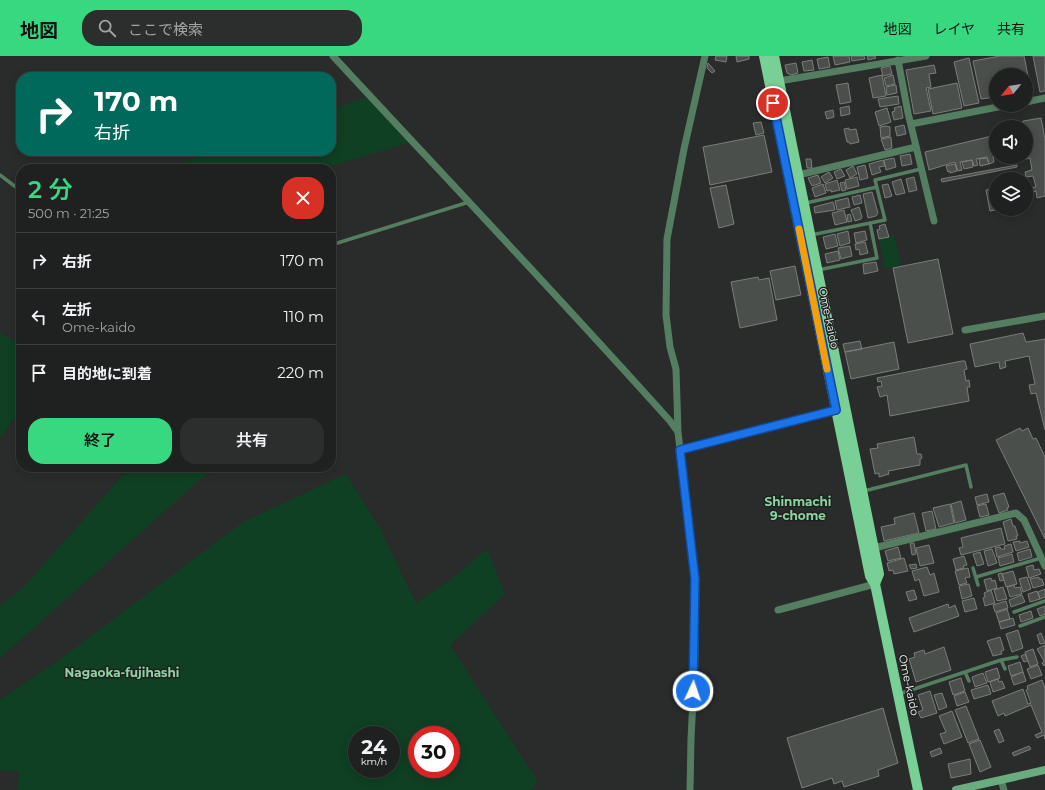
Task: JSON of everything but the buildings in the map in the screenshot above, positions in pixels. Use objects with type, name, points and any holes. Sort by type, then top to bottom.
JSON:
[{"type":"main road","name":"Ome-kaido","points":[[764,56],[870,576],[875,584],[918,790]]},
{"type":"main road","name":"Ome-kaido","points":[[774,56],[879,574],[875,584]]},
{"type":"street","points":[[334,56],[469,202],[555,292],[670,421],[678,432]]},
{"type":"street","points":[[690,790],[690,739],[695,659],[695,579],[678,432],[676,369],[670,347],[666,315],[667,230],[705,56]]},
{"type":"street","points":[[779,81],[926,56]]},
{"type":"street","points":[[898,60],[916,147],[934,221]]},
{"type":"street","points":[[1033,101],[1045,98]]},
{"type":"street","points":[[912,124],[989,109]]},
{"type":"street","points":[[798,175],[916,147]]},
{"type":"street","points":[[965,330],[1045,316]]},
{"type":"street","points":[[680,450],[846,407]]},
{"type":"street","points":[[874,548],[1016,513],[1024,520],[1045,566]]},
{"type":"street","points":[[778,610],[875,584]]},
{"type":"street","points":[[956,790],[1045,770]]},
{"type":"street","points":[[1002,780],[1004,790]]},
{"type":"lane","points":[[810,235],[885,220],[876,180],[921,169]]},
{"type":"lane","points":[[0,175],[16,186]]},
{"type":"lane","points":[[804,204],[877,187]]},
{"type":"lane","points":[[336,243],[469,202]]},
{"type":"lane","points":[[818,270],[878,258],[870,223]]},
{"type":"lane","points":[[863,491],[966,465],[971,487]]},
{"type":"lane","points":[[976,577],[1041,558]]},
{"type":"lane","points":[[973,568],[978,585]]},
{"type":"lane","points":[[1014,612],[1045,601]]},
{"type":"lane","points":[[1020,626],[1045,617]]},
{"type":"lane","points":[[898,695],[1001,660],[1017,657]]},
{"type":"lane","points":[[1001,660],[1005,669]]},
{"type":"lane","points":[[965,672],[969,681]]},
{"type":"green space","points":[[370,96],[411,142],[336,164],[181,163],[201,156],[336,156],[336,108]]},
{"type":"green space","points":[[894,235],[901,265],[885,269],[879,239]]},
{"type":"green space","points":[[0,333],[16,342],[16,416],[0,438]]},
{"type":"green space","points":[[126,472],[212,472],[202,478],[0,658],[0,606],[23,588]]},
{"type":"green space","points":[[346,474],[380,529],[416,603],[449,581],[487,549],[505,594],[450,645],[538,782],[530,790],[18,790],[19,771],[0,770],[0,700],[55,663],[243,522]]},
{"type":"slow traffic","points":[[799,229],[827,369]]},
{"type":"district","name":"Shinmachi 9-chome","points":[[798,509]]},
{"type":"district","name":"Nagaoka-fujihashi","points":[[122,673]]},
{"type":"route","points":[[693,691],[695,659],[695,579],[680,450],[836,410],[773,103]]}]
